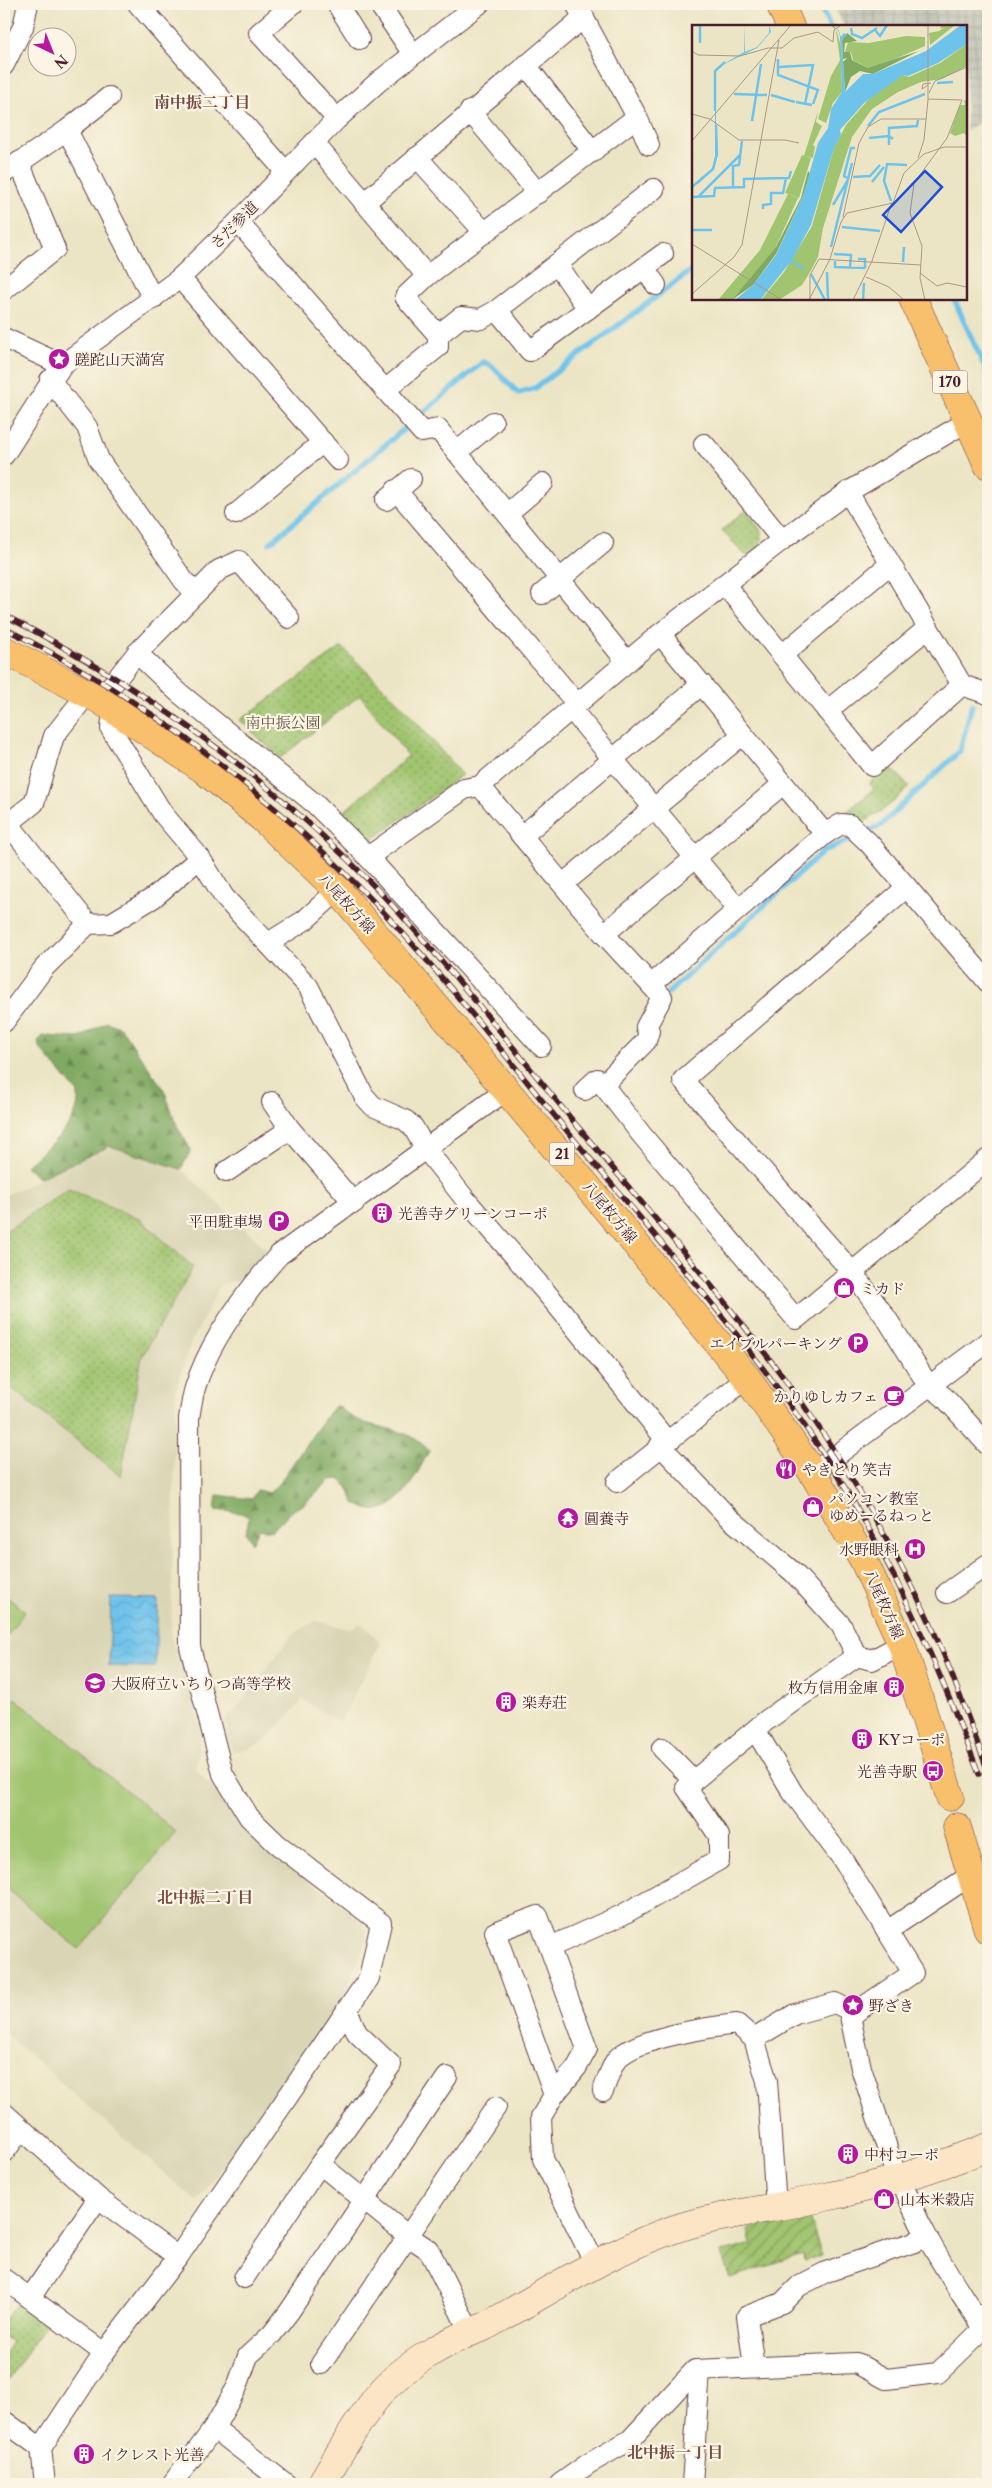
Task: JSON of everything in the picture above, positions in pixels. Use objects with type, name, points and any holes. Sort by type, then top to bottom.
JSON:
[{"type":"main road","points":[[780,4],[790,25]]},
{"type":"main road","name":"170","points":[[913,300],[988,465]]},
{"type":"main road","name":"八尾枚方線","points":[[4,650],[100,701],[203,769],[262,818],[338,890],[508,1090],[746,1378],[813,1473],[864,1561],[902,1644],[950,1797]]},
{"type":"main road","points":[[957,1827],[988,1930]]},
{"type":"street","points":[[4,65],[23,27],[28,4]]},
{"type":"street","points":[[138,4],[285,172]]},
{"type":"street","points":[[293,4],[259,33],[337,119]]},
{"type":"street","points":[[337,4],[359,39]]},
{"type":"street","points":[[379,4],[413,54]]},
{"type":"street","name":"さだ参道","points":[[4,456],[56,373],[180,278],[238,222],[337,119],[378,82],[479,4]]},
{"type":"street","points":[[364,202],[526,65],[580,10],[637,117],[649,145]]},
{"type":"street","points":[[526,65],[593,152]]},
{"type":"street","points":[[4,290],[55,249],[11,168],[67,130],[109,97]]},
{"type":"street","points":[[470,111],[538,193]]},
{"type":"street","points":[[385,390],[438,347],[438,335],[405,297],[427,276],[637,117]]},
{"type":"street","points":[[67,130],[154,299]]},
{"type":"street","points":[[314,144],[427,276]]},
{"type":"street","points":[[417,157],[485,233]]},
{"type":"street","points":[[438,335],[461,317],[481,319],[497,310],[654,189]]},
{"type":"street","points":[[238,222],[422,432],[438,429],[627,662]]},
{"type":"street","points":[[497,310],[530,351],[662,254]]},
{"type":"street","points":[[557,264],[588,310]]},
{"type":"street","points":[[644,268],[656,285]]},
{"type":"street","points":[[180,278],[338,460]]},
{"type":"street","points":[[4,338],[56,373],[87,427],[99,460],[184,581],[196,593]]},
{"type":"street","points":[[368,856],[464,789],[480,786],[660,634],[848,492],[968,420]]},
{"type":"street","points":[[457,452],[493,422]]},
{"type":"street","points":[[236,514],[323,442]]},
{"type":"street","points":[[704,444],[782,540]]},
{"type":"street","points":[[507,514],[544,483]]},
{"type":"street","points":[[398,490],[508,634],[574,707],[613,759],[738,909]]},
{"type":"street","points":[[848,492],[962,685],[988,694]]},
{"type":"street","points":[[542,594],[603,544]]},
{"type":"street","points":[[88,924],[5,823],[34,803],[54,736],[100,701],[137,653],[219,570],[239,562],[289,618]]},
{"type":"street","points":[[782,655],[890,564]]},
{"type":"street","points":[[725,585],[872,766],[962,685]]},
{"type":"street","points":[[827,711],[928,628]]},
{"type":"street","points":[[660,634],[825,834]]},
{"type":"street","points":[[137,653],[178,692],[315,804],[368,856],[541,1046]]},
{"type":"street","points":[[522,836],[702,684]]},
{"type":"street","points":[[100,701],[111,729],[163,814],[200,858],[224,896],[308,986],[364,1096],[379,1110],[405,1120],[413,1127],[425,1148],[470,1206],[556,1304],[663,1443],[727,1516],[794,1573],[841,1625],[857,1656],[872,1660],[902,1644]]},
{"type":"street","points":[[563,884],[742,735]]},
{"type":"street","points":[[604,934],[783,784]]},
{"type":"street","points":[[480,786],[604,934],[662,997],[646,1027],[649,1031],[646,1041],[594,1087],[647,1141],[796,1319],[988,1159]]},
{"type":"street","points":[[651,985],[825,834],[841,824],[850,825],[869,843],[988,982]]},
{"type":"street","points":[[4,1022],[44,968],[88,924],[111,923],[145,903],[200,858]]},
{"type":"street","points":[[907,887],[683,1080],[853,1273],[887,1319],[928,1385],[944,1397],[988,1445]]},
{"type":"street","points":[[268,944],[305,920],[338,890]]},
{"type":"street","points":[[45,2484],[41,2448],[104,2353],[178,2256],[369,1978],[382,1923],[277,1844],[249,1817],[223,1774],[190,1647],[189,1418],[195,1387],[212,1349],[254,1284],[280,1255],[354,1203],[425,1148],[508,1090]]},
{"type":"street","points":[[272,1102],[290,1129],[354,1203]]},
{"type":"street","points":[[226,1172],[290,1129]]},
{"type":"street","points":[[813,1473],[837,1457],[928,1385],[988,1342]]},
{"type":"street","points":[[617,1482],[746,1378]]},
{"type":"street","points":[[947,1593],[988,1564]]},
{"type":"street","points":[[550,1947],[622,1915],[719,1860],[719,1836],[686,1787],[756,1731],[857,1656]]},
{"type":"street","points":[[560,2484],[588,2464],[630,2440],[695,2370],[856,2363],[886,2379],[938,2373],[983,2329],[926,2238],[910,2204],[855,2042],[850,2016],[913,1973],[841,1857],[793,1793],[756,1731]]},
{"type":"street","points":[[662,1748],[693,1780]]},
{"type":"street","points":[[887,1931],[971,1875]]},
{"type":"street","points":[[554,2096],[495,1932],[538,1916],[587,2050],[541,2117],[544,2159],[596,2266]]},
{"type":"street","points":[[754,2039],[795,2014],[835,2003],[855,2013]]},
{"type":"street","points":[[244,2278],[320,2164],[391,2065],[358,2033],[347,2009]]},
{"type":"street","points":[[603,2090],[616,2060],[628,2050],[695,2029],[738,2024],[754,2039],[767,2081],[776,2206]]},
{"type":"street","points":[[172,2484],[214,2428],[238,2387],[248,2356],[272,2334],[289,2312],[447,2076]]},
{"type":"street","points":[[321,2364],[496,2107]]},
{"type":"street","points":[[4,2113],[98,2198],[178,2256]]},
{"type":"street","points":[[4,2153],[21,2129]]},
{"type":"street","points":[[321,2484],[375,2400],[400,2373],[470,2332],[484,2327],[642,2242],[689,2224],[820,2199],[898,2173],[988,2148]]},
{"type":"street","points":[[320,2164],[366,2199],[408,2236],[428,2250],[470,2332]]},
{"type":"street","points":[[30,2298],[98,2198]]},
{"type":"street","points":[[754,2367],[746,2316],[782,2304],[799,2286],[826,2272],[926,2238]]},
{"type":"street","points":[[4,2279],[104,2353]]},
{"type":"street","points":[[692,2484],[700,2370]]},
{"type":"street","points":[[4,2422],[41,2448]]},
{"type":"street","points":[[214,2428],[286,2484]]},
{"type":"shaded area","points":[[833,4],[988,4],[988,118],[967,129],[967,25],[844,25]]},
{"type":"shaded area","name":"大阪府立いちりつ高等学校","points":[[110,1146],[181,1169],[270,1252],[245,1278],[220,1285],[190,1345],[176,1390],[171,1637],[201,1729],[196,1770],[271,1850],[362,1921],[367,1939],[340,2006],[197,2202],[4,2032],[4,1413],[6,1410],[4,1407],[4,1196]]},
{"type":"shaded area","points":[[316,1621],[349,1629],[361,1623],[381,1643],[340,1722],[303,1700],[263,1742],[247,1750],[232,1751],[225,1719],[237,1708],[292,1635]]},
{"type":"green space","points":[[746,510],[762,532],[760,546],[746,556],[722,530]]},
{"type":"green space","name":"南中振公園","points":[[342,647],[405,709],[462,775],[369,842],[341,814],[408,756],[360,695],[280,758],[240,720]]},
{"type":"green space","points":[[889,765],[909,786],[885,809],[856,826],[845,813],[874,789],[869,783]]},
{"type":"green space","points":[[107,1022],[121,1028],[164,1090],[177,1126],[191,1150],[181,1169],[110,1146],[39,1178],[26,1166],[69,1125],[78,1104],[78,1093],[40,1048],[38,1041],[43,1036],[79,1038]]},
{"type":"green space","points":[[69,1189],[141,1220],[193,1267],[142,1356],[121,1476],[4,1382],[4,1239],[7,1230]]},
{"type":"green space","points":[[337,1405],[348,1415],[356,1419],[412,1437],[429,1451],[409,1486],[391,1505],[380,1510],[368,1509],[354,1503],[350,1490],[340,1479],[330,1480],[304,1504],[290,1512],[272,1531],[259,1529],[252,1543],[246,1533],[249,1517],[241,1513],[215,1510],[217,1495],[252,1499],[257,1490],[269,1493],[280,1482],[329,1412]]},
{"type":"green space","points":[[4,1595],[25,1611],[4,1640]]},
{"type":"green space","points":[[15,1698],[176,1832],[79,1949],[4,1886],[4,1711]]},
{"type":"green space","points":[[806,2209],[822,2255],[805,2261],[802,2254],[730,2278],[721,2253],[751,2244],[748,2230]]},
{"type":"green space","points":[[21,2297],[51,2317],[4,2386],[4,2354],[12,2342],[4,2336],[4,2321]]},
{"type":"water","points":[[111,1598],[158,1599],[155,1667],[109,1666]]},
{"type":"waterway","points":[[819,4],[830,25]]},
{"type":"waterway","points":[[270,543],[483,362],[492,366],[518,393],[535,388],[692,270]]},
{"type":"waterway","points":[[954,300],[988,374]]},
{"type":"waterway","points":[[864,833],[880,826],[960,751],[972,705]]},
{"type":"waterway","points":[[668,993],[824,851],[856,837]]},
{"type":"railway","points":[[4,615],[105,672],[155,704],[249,772],[337,849],[404,918],[455,977],[742,1324],[794,1392],[828,1441],[875,1519],[928,1619],[955,1683],[988,1771]]},
{"type":"railway","points":[[4,628],[54,654],[103,683],[151,714],[242,781],[328,856],[420,952],[686,1272],[763,1368],[799,1418],[865,1522],[898,1583],[941,1677],[979,1774]]},
{"type":"place","name":"蹉跎山天満宮","points":[[59,359]]},
{"type":"place","name":"光善寺グリーンコーポ","points":[[382,1213]]},
{"type":"place","name":"平田駐車場","points":[[279,1221]]},
{"type":"place","name":"ミカド","points":[[844,1288]]},
{"type":"place","name":"エイブルパーキング","points":[[858,1343]]},
{"type":"place","name":"かりゆしカフェ","points":[[894,1396]]},
{"type":"place","name":"やきとり笑吉","points":[[786,1469]]},
{"type":"place","name":"パソコン教室 ゆめーるねっと","points":[[813,1507]]},
{"type":"place","name":"圓養寺","points":[[568,1518]]},
{"type":"place","name":"水野眼科","points":[[915,1549]]},
{"type":"place","name":"大阪府立いちりつ高等学校","points":[[95,1683]]},
{"type":"place","name":"枚方信用金庫","points":[[894,1687]]},
{"type":"place","name":"楽寿荘","points":[[506,1702]]},
{"type":"place","name":"KYコーポ","points":[[862,1739]]},
{"type":"place","name":"光善寺駅","points":[[933,1771]]},
{"type":"place","name":"野ざき","points":[[853,2005]]},
{"type":"place","name":"中村コーポ","points":[[848,2154]]},
{"type":"place","name":"山本米穀店","points":[[884,2199]]},
{"type":"place","name":"イクレスト光善","points":[[84,2454]]},
{"type":"district","name":"南中振二丁目","points":[[202,102]]},
{"type":"district","name":"北中振二丁目","points":[[205,1897]]},
{"type":"district","name":"北中振一丁目","points":[[675,2452]]}]
